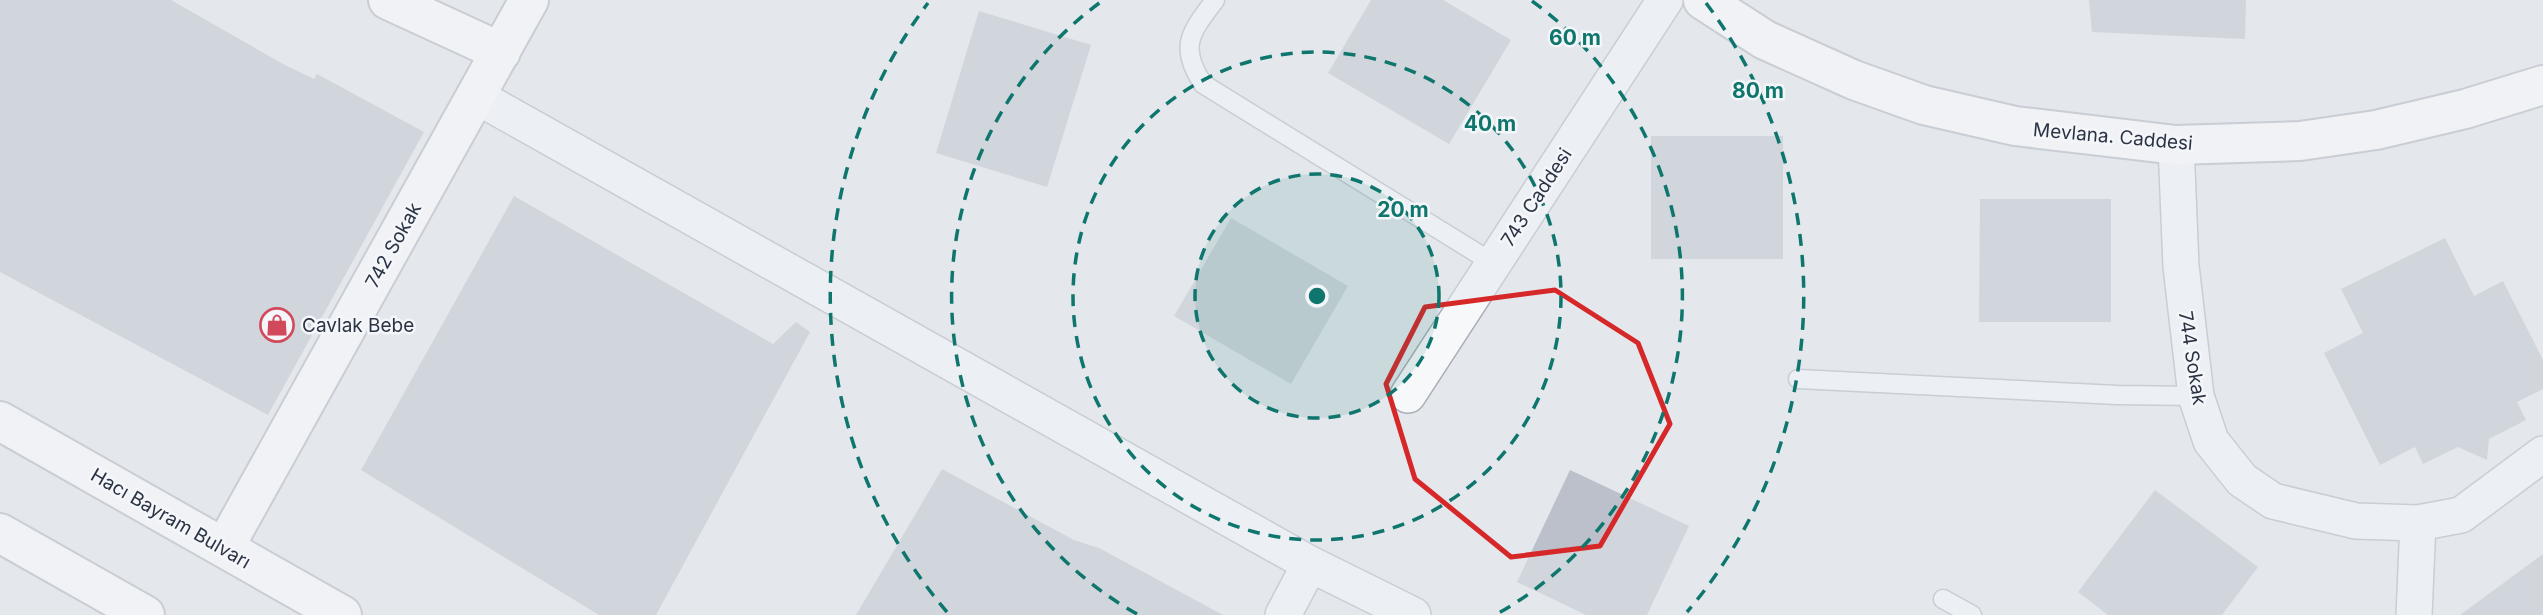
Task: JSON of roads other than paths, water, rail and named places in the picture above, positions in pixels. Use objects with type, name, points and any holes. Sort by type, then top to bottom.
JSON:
[{"type":"street","points":[[388,0],[500,52]]},
{"type":"street","name":"742 Sokak","points":[[224,548],[529,0]]},
{"type":"street","name":"743 Caddesi","points":[[1408,395],[1665,0]]},
{"type":"street","name":"Mevlana. Caddesi","points":[[1703,0],[1765,40],[1854,80],[1924,105],[2015,126],[2176,145],[2300,141],[2376,130],[2465,109],[2543,85]]},
{"type":"street","points":[[476,96],[1310,564],[1413,615]]},
{"type":"street","name":"744 Sokak","points":[[2176,145],[2181,266],[2196,396],[2211,441],[2242,481],[2273,501],[2356,521],[2418,523],[2461,515],[2543,454]]},
{"type":"street","name":"Hacı Bayram Bulvarı","points":[[0,421],[342,615]]},
{"type":"street","points":[[2414,615],[2418,523]]},
{"type":"street","points":[[0,533],[145,615]]},
{"type":"street","points":[[1283,615],[1310,564]]},
{"type":"lane","points":[[1215,0],[1192,32],[1189,46],[1191,61],[1203,84],[1493,263]]},
{"type":"lane","points":[[1798,379],[2117,395],[2196,396]]},
{"type":"lane","points":[[1943,599],[1972,615]]},
{"type":"place","name":"Cavlak Bebe","points":[[277,325]]}]
